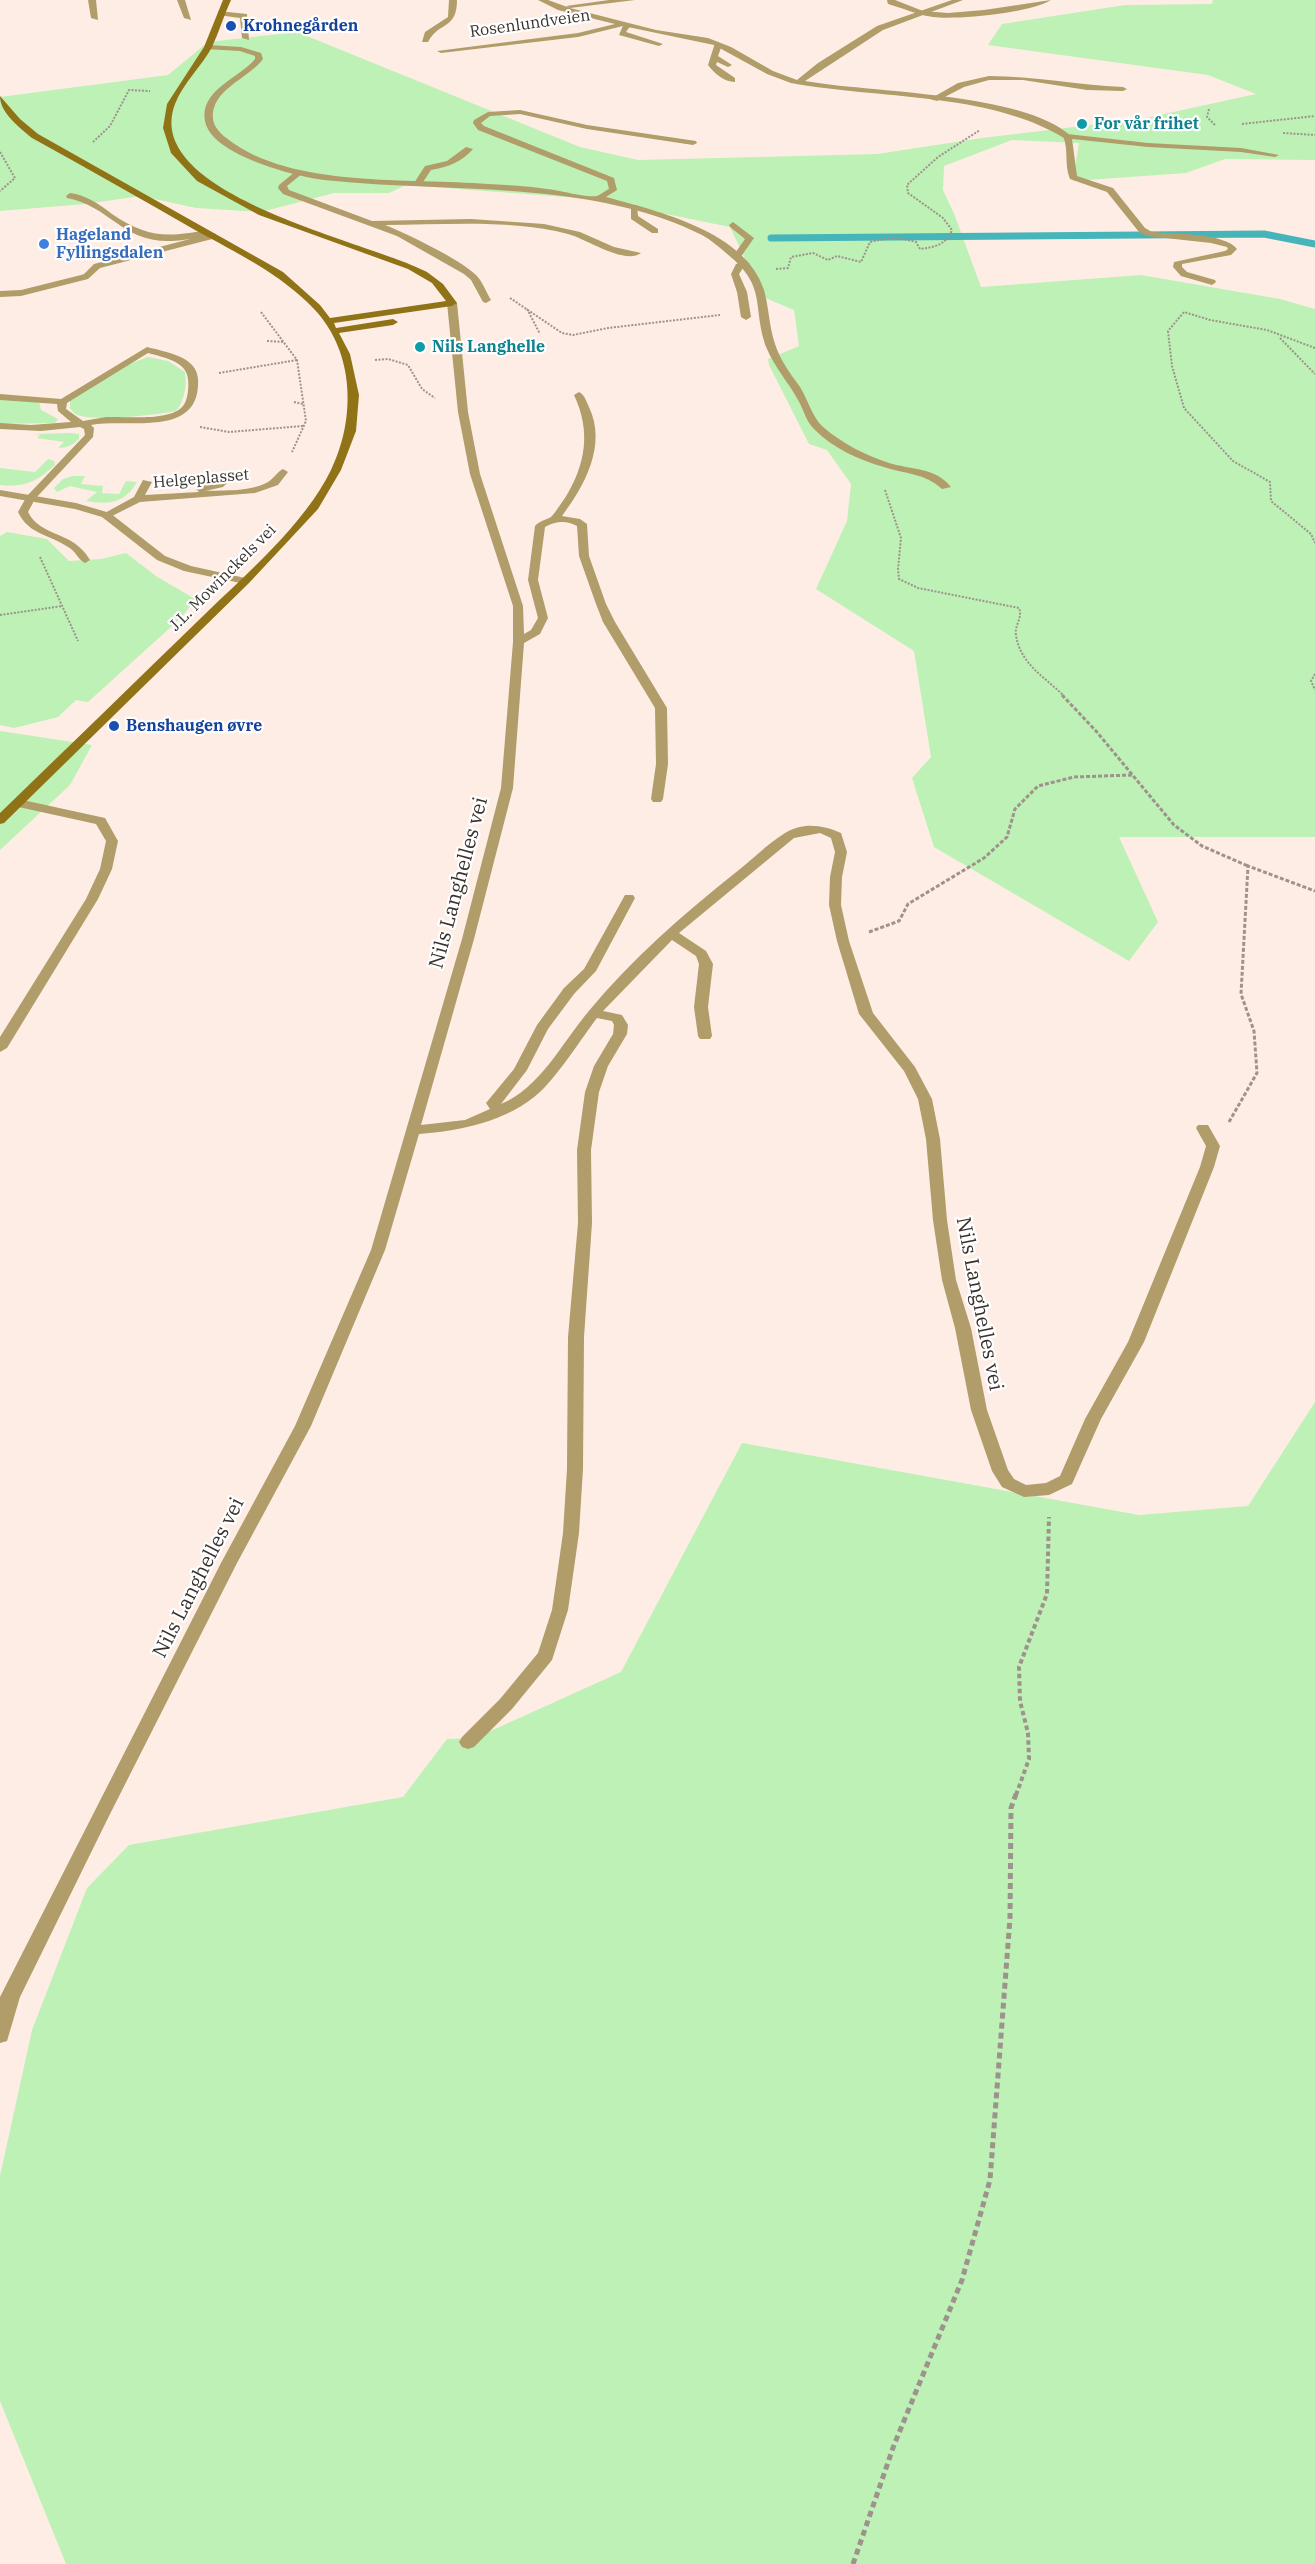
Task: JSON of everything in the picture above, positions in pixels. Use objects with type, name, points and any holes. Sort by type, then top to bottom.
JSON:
[{"type":"main road","points":[[227,0],[208,47],[171,104],[167,118],[170,142],[184,165],[200,179],[262,213],[432,278],[447,292],[453,308],[331,326]]},
{"type":"main road","name":"J.L. Mowinckels vei","points":[[0,98],[17,121],[35,136],[280,274],[317,307],[331,326],[345,354],[354,395],[351,431],[336,471],[314,509],[245,581],[0,820]]},
{"type":"street","points":[[92,0],[95,18]]},
{"type":"street","points":[[182,0],[188,18]]},
{"type":"street","name":"Rosenlundveien","points":[[425,40],[429,32],[450,21],[453,17],[453,0]]},
{"type":"street","name":"Rosenlundveien","points":[[542,0],[558,7],[624,24],[706,40],[778,77],[799,82],[863,93],[934,99],[1012,112],[1054,127],[1066,136],[1275,155]]},
{"type":"street","name":"Rosenlundveien","points":[[558,7],[631,0]]},
{"type":"street","points":[[891,0],[891,2],[922,13],[945,15],[1006,10],[1047,0]]},
{"type":"street","points":[[799,82],[821,65],[880,28],[959,0]]},
{"type":"street","points":[[221,13],[244,16],[246,38]]},
{"type":"street","name":"Rosenlundveien","points":[[624,24],[622,33],[659,44]]},
{"type":"street","name":"Rosenlundveien","points":[[441,51],[578,35],[624,24]]},
{"type":"street","points":[[718,45],[712,65],[732,80]]},
{"type":"street","points":[[208,47],[250,51],[258,55],[259,59],[256,64],[228,85],[208,109],[210,123],[218,135],[230,146],[252,157],[299,173],[344,179],[556,192],[599,198],[695,227],[746,264],[759,284],[771,348],[803,400],[815,425],[833,440],[865,458],[897,468],[933,475],[946,487]]},
{"type":"street","points":[[714,57],[728,65]]},
{"type":"street","points":[[934,99],[961,85],[989,78],[1023,78],[1087,88],[1123,89]]},
{"type":"street","points":[[599,198],[613,189],[611,180],[481,128],[477,123],[478,120],[482,116],[500,111],[520,112],[587,127],[693,143]]},
{"type":"street","points":[[1066,136],[1072,153],[1073,177],[1110,190],[1142,230],[1150,234],[1212,240],[1230,245],[1233,249],[1228,253],[1178,262],[1177,267],[1185,274],[1212,282]]},
{"type":"street","points":[[418,183],[428,168],[446,165],[461,158],[469,149]]},
{"type":"street","points":[[299,173],[283,185],[282,188],[286,192],[400,234],[468,272],[486,300]]},
{"type":"street","points":[[70,196],[80,196],[126,228],[147,237],[168,240],[210,234]]},
{"type":"street","points":[[634,207],[634,217],[655,231]]},
{"type":"street","points":[[373,223],[493,223],[535,226],[589,237],[617,252],[637,253]]},
{"type":"street","points":[[733,225],[750,238],[737,256]]},
{"type":"street","points":[[0,294],[21,293],[85,277],[97,266],[210,234]]},
{"type":"street","points":[[745,314],[742,292],[735,274],[739,266],[746,264]]},
{"type":"street","name":"Nils Langhelles vei","points":[[0,2035],[10,1997],[94,1827],[229,1563],[303,1426],[378,1250],[468,939],[507,788],[519,642],[518,606],[475,474],[463,412],[453,308]]},
{"type":"street","points":[[0,397],[63,402],[147,350],[181,360],[194,376],[190,404],[183,412],[171,417],[101,421],[32,429],[0,426]]},
{"type":"street","points":[[519,642],[536,632],[543,618],[533,580],[540,526],[555,518],[572,493],[589,459],[592,431],[588,411],[579,395]]},
{"type":"street","points":[[63,402],[61,409],[67,417],[89,428],[90,435],[31,498],[24,508],[25,520],[33,527],[62,538],[78,548],[84,560]]},
{"type":"street","name":"Helgeplasset","points":[[143,491],[251,491],[274,483],[282,472]]},
{"type":"street","name":"Helgeplasset","points":[[106,515],[143,491],[206,489],[224,481]]},
{"type":"street","points":[[0,493],[76,506],[106,515],[161,558],[188,569],[245,581]]},
{"type":"street","points":[[555,518],[568,519],[582,524],[584,556],[601,604],[609,622],[661,708],[662,764],[657,799]]},
{"type":"street","points":[[0,1048],[92,899],[106,868],[112,841],[101,821],[18,803]]},
{"type":"street","name":"Nils Langhelles vei","points":[[411,1130],[451,1127],[469,1123],[516,1103],[536,1088],[594,1013],[652,951],[697,910],[790,835],[812,829],[822,829],[837,836],[841,852],[836,877],[835,905],[843,941],[866,1014],[910,1070],[925,1099],[933,1140],[940,1220],[949,1280],[963,1328],[979,1410],[988,1442],[1000,1471],[1008,1483],[1024,1491],[1049,1489]]},
{"type":"street","points":[[499,1110],[493,1103],[520,1070],[542,1028],[568,991],[589,970],[629,898]]},
{"type":"street","points":[[671,933],[702,954],[706,964],[701,1007],[705,1036]]},
{"type":"street","points":[[468,1742],[507,1704],[546,1655],[560,1610],[571,1533],[575,1468],[576,1338],[585,1223],[584,1150],[592,1092],[601,1066],[620,1034],[621,1025],[617,1018],[594,1013]]},
{"type":"street","points":[[1049,1489],[1066,1480],[1093,1419],[1136,1342],[1182,1232],[1213,1146],[1203,1128]]},
{"type":"path","points":[[88,145],[100,139],[129,90],[140,89],[157,94]]},
{"type":"path","points":[[786,268],[788,268],[791,257],[813,253],[828,260],[837,256],[861,262],[870,242],[880,239],[910,240],[916,242],[920,249],[936,247],[948,240],[952,230],[943,218],[908,193],[907,185],[938,157],[1012,112]]},
{"type":"path","points":[[0,152],[15,178],[0,191]]},
{"type":"path","points":[[540,334],[527,308],[562,333],[573,335],[608,328],[745,314]]},
{"type":"path","points":[[261,312],[297,360],[306,421],[282,472]]},
{"type":"path","points":[[1315,348],[1267,330],[1210,320],[1184,312],[1168,331],[1172,366],[1184,408],[1233,461],[1269,482],[1271,501],[1311,534],[1315,543]]},
{"type":"path","points":[[1279,336],[1315,374]]},
{"type":"path","points":[[267,341],[284,342]]},
{"type":"path","points":[[375,360],[388,359],[408,365],[414,380],[428,396],[436,399]]},
{"type":"path","points":[[194,376],[297,360]]},
{"type":"path","points":[[294,402],[303,404]]},
{"type":"path","points":[[195,424],[229,432],[304,426]]},
{"type":"path","points":[[897,468],[887,475],[885,484],[886,494],[902,540],[899,579],[913,587],[930,592],[1019,608],[1021,613],[1015,633],[1024,660],[1056,688],[1096,731],[1174,825],[1202,846],[1315,891]]},
{"type":"path","points":[[38,552],[78,641]]},
{"type":"path","points":[[0,615],[62,606]]},
{"type":"path","points":[[1315,674],[1311,681],[1315,690]]},
{"type":"path","points":[[843,941],[899,921],[908,904],[984,858],[1007,837],[1014,809],[1038,786],[1074,777],[1132,775]]},
{"type":"path","points":[[1213,1146],[1243,1101],[1257,1073],[1254,1031],[1241,994],[1248,866]]},
{"type":"path","points":[[853,2564],[894,2445],[962,2280],[990,2180],[1010,1918],[1011,1808],[1029,1759],[1028,1733],[1020,1701],[1019,1667],[1047,1594],[1049,1489]]},
{"type":"green space","points":[[1213,0],[1315,0],[1315,160],[1225,159],[1186,173],[1073,181],[1079,143],[1012,140],[944,166],[943,190],[981,287],[1141,275],[1280,299],[1315,309],[1315,837],[1119,837],[1158,922],[1129,961],[934,847],[912,778],[931,757],[914,651],[816,589],[847,521],[851,484],[827,450],[809,444],[769,365],[768,359],[799,346],[794,310],[763,297],[730,227],[592,199],[406,185],[389,193],[334,193],[261,212],[196,208],[141,196],[85,204],[0,211],[0,97],[168,75],[208,42],[297,32],[580,147],[638,160],[877,154],[982,138],[1141,119],[1256,94],[1208,75],[988,45],[1002,24],[1125,5],[1212,4]]},
{"type":"green space","points":[[148,357],[168,361],[185,372],[185,392],[176,411],[142,416],[101,418],[79,416],[70,408],[70,401],[129,364]]},
{"type":"green space","points":[[0,399],[39,401],[41,410],[58,419],[55,423],[0,424]]},
{"type":"green space","points":[[35,434],[79,434],[79,439],[70,446],[58,448],[64,442],[37,438],[40,435]]},
{"type":"green space","points":[[48,459],[54,461],[55,465],[36,479],[23,484],[0,485],[0,468],[35,472]]},
{"type":"green space","points":[[85,476],[81,484],[103,486],[102,493],[119,494],[126,481],[137,482],[127,494],[116,501],[94,502],[86,501],[97,492],[70,486],[57,492],[54,488],[63,479]]},
{"type":"green space","points":[[7,532],[47,539],[69,561],[101,559],[126,553],[156,576],[195,599],[182,617],[88,702],[76,700],[58,717],[14,728],[0,725],[0,536]]},
{"type":"green space","points":[[0,731],[92,745],[70,785],[0,850]]},
{"type":"green space","points":[[1315,1402],[1315,2564],[66,2564],[0,2401],[0,2176],[32,2030],[87,1888],[129,1845],[403,1797],[447,1739],[475,1738],[621,1672],[742,1443],[1139,1515],[1248,1506]]},
{"type":"waterway","points":[[771,238],[1264,234],[1315,244]]},
{"type":"place","name":"Krohnegården","points":[[231,26]]},
{"type":"place","name":"For vår frihet","points":[[1082,124]]},
{"type":"place","name":"Hageland Fyllingsdalen","points":[[44,244]]},
{"type":"place","name":"Nils Langhelle","points":[[420,347]]},
{"type":"place","name":"Benshaugen øvre","points":[[114,726]]}]
